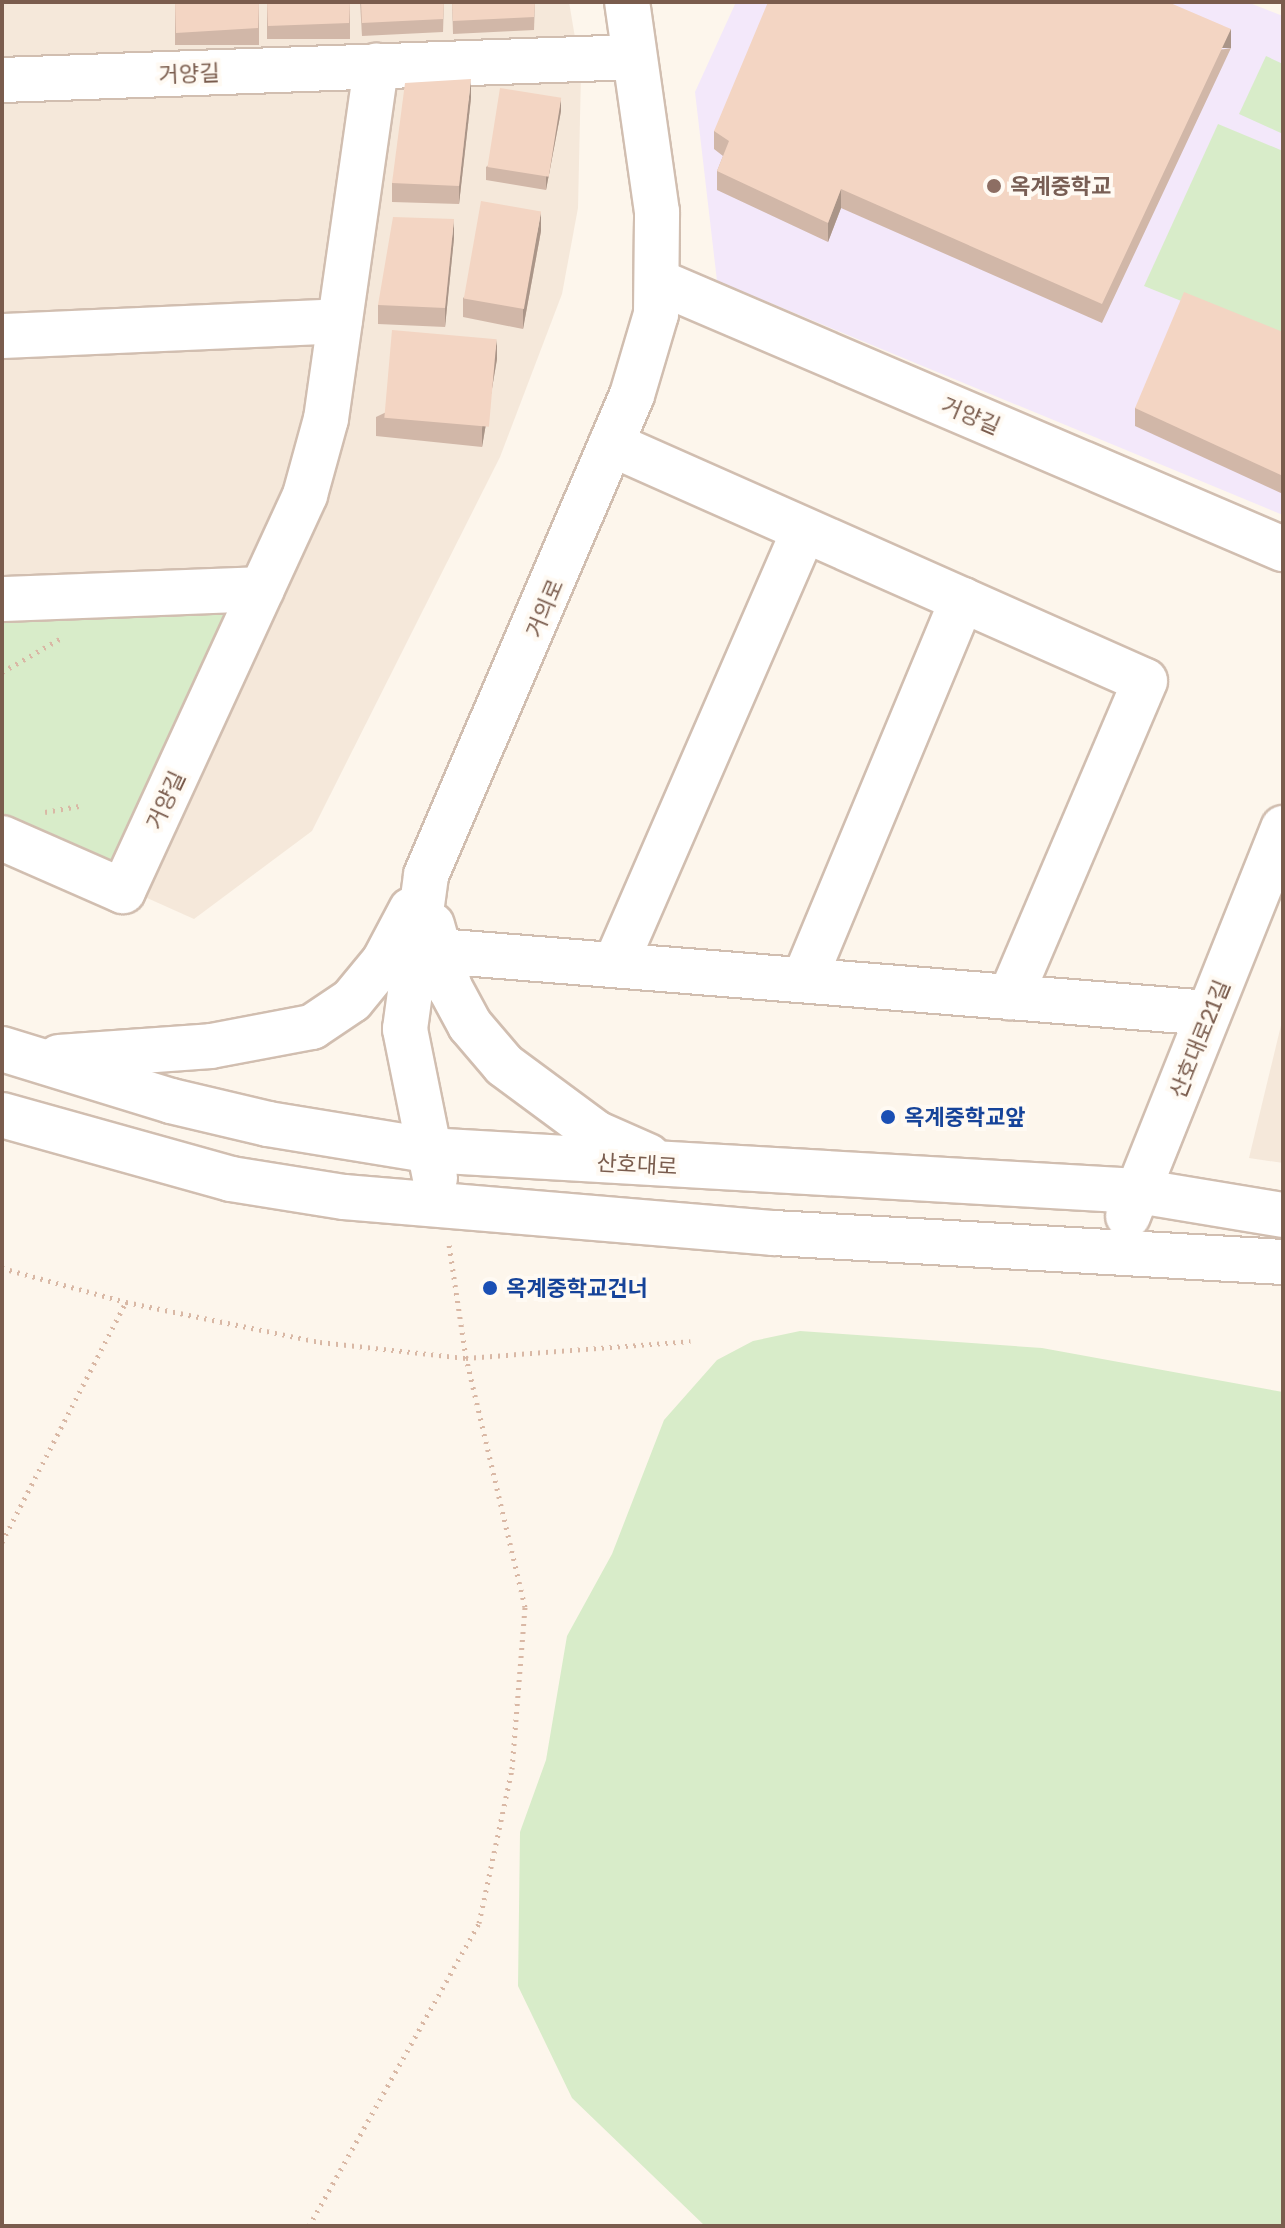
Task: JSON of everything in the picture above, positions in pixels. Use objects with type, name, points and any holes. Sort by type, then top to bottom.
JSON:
[{"type":"street","name":"거의로","points":[[443,1207],[427,1150],[405,1029],[426,875],[646,356],[659,282],[657,212],[627,2]]},
{"type":"street","name":"거양길","points":[[2,80],[634,57]]},
{"type":"street","name":"거양길","points":[[2,838],[123,891],[305,495],[326,419],[376,66]]},
{"type":"street","name":"거양길","points":[[659,282],[1283,549]]},
{"type":"street","points":[[2,336],[340,321]]},
{"type":"street","points":[[611,444],[1145,681],[1010,997]]},
{"type":"street","points":[[615,965],[804,530]]},
{"type":"street","points":[[2,599],[262,589]]},
{"type":"street","points":[[804,980],[962,600]]},
{"type":"street","name":"산호대로21길","points":[[1114,1250],[1283,828]]},
{"type":"street","points":[[426,875],[438,951],[470,1025],[504,1065],[596,1133],[669,1166]]},
{"type":"street","points":[[18,1054],[211,1046],[312,1027],[352,1000],[384,961],[426,875]]},
{"type":"street","points":[[438,951],[1209,1013]]},
{"type":"street","name":"산호대로","points":[[18,1054],[268,1124],[427,1150],[1138,1191],[1283,1215]]},
{"type":"street","points":[[2,1115],[231,1179],[443,1207],[774,1233],[1283,1262]]},
{"type":"path","points":[[309,2226],[479,1923],[506,1812],[525,1607],[466,1358],[443,1207]]},
{"type":"path","points":[[2,1268],[126,1302],[320,1342],[466,1358],[690,1341]]},
{"type":"path","points":[[2,1542],[126,1302]]},
{"type":"shaded area","points":[[2,2],[569,2],[581,73],[578,208],[562,294],[500,457],[312,831],[194,919],[2,833]]},
{"type":"shaded area","name":"옥계중학교","points":[[736,2],[1247,2],[1283,16],[1283,515],[717,281],[695,92]]},
{"type":"shaded area","points":[[1283,1017],[1283,1163],[1249,1158]]},
{"type":"green space","points":[[1266,56],[1283,64],[1283,134],[1239,114]]},
{"type":"green space","points":[[1218,124],[1283,151],[1283,342],[1144,286]]},
{"type":"green space","points":[[255,595],[120,884],[2,833],[2,602]]},
{"type":"green space","points":[[800,1331],[1042,1348],[1283,1392],[1281,2226],[705,2226],[572,2098],[518,1986],[520,1832],[546,1760],[567,1636],[612,1554],[664,1420],[717,1360],[753,1341]]},
{"type":"building","points":[[175,2],[259,2],[258,28],[176,33]]},
{"type":"building","points":[[267,2],[350,2],[349,23],[268,26]]},
{"type":"building","points":[[361,2],[444,2],[443,19],[362,23]]},
{"type":"building","points":[[452,2],[535,2],[534,17],[453,21]]},
{"type":"building","points":[[768,2],[1168,2],[1231,29],[1102,304],[841,189],[828,223],[717,171],[729,141],[714,131]]},
{"type":"building","points":[[471,79],[459,186],[392,183],[405,83]]},
{"type":"building","points":[[500,88],[561,98],[549,177],[487,167]]},
{"type":"building","points":[[481,201],[541,212],[524,309],[464,298]]},
{"type":"building","points":[[393,217],[454,219],[445,308],[378,305]]},
{"type":"building","points":[[1184,292],[1283,332],[1283,476],[1135,408]]},
{"type":"building","points":[[392,330],[497,339],[489,427],[384,418]]},
{"type":"place","name":"옥계중학교","points":[[994,186]]},
{"type":"place","name":"옥계중학교앞","points":[[888,1117]]},
{"type":"place","name":"옥계중학교건너","points":[[490,1288]]}]
